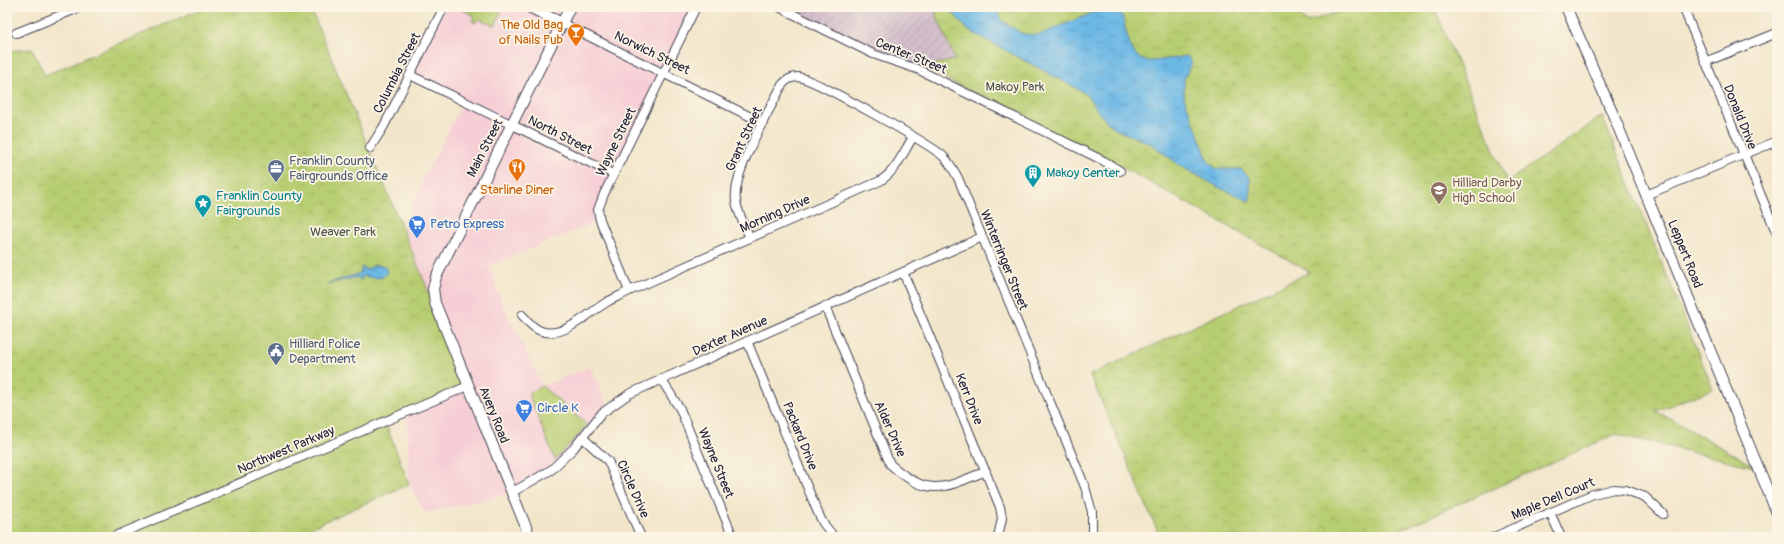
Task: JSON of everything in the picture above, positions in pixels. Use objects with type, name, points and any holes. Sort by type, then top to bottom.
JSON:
[{"type":"main road","name":"Norwich Street","points":[[529,7],[562,23]]},
{"type":"main road","name":"Main Street","points":[[435,303],[433,288],[436,276],[570,7]]},
{"type":"main road","name":"Leppert Road","points":[[1566,7],[1646,195],[1777,513]]},
{"type":"main road","name":"Avery Road","points":[[435,303],[530,537]]},
{"type":"street","points":[[16,33],[81,7]]},
{"type":"street","name":"Columbia Street","points":[[370,148],[410,75],[444,7]]},
{"type":"street","name":"Wayne Street","points":[[629,291],[600,220],[598,210],[613,174],[696,7]]},
{"type":"street","name":"Center Street","points":[[779,7],[873,54],[917,69],[1104,161],[1120,171]]},
{"type":"street","name":"Donald Drive","points":[[1683,7],[1777,234]]},
{"type":"street","name":"Norwich Street","points":[[562,23],[764,123]]},
{"type":"street","points":[[1705,62],[1777,33]]},
{"type":"street","name":"North Street","points":[[410,75],[613,174]]},
{"type":"street","name":"Winterringer Street","points":[[791,78],[798,77],[806,79],[926,144],[945,158],[958,178],[1085,487],[1092,512],[1092,537]]},
{"type":"street","name":"Grant Street","points":[[750,238],[738,211],[736,200],[737,179],[782,85],[791,78]]},
{"type":"street","name":"Morning Drive","points":[[522,315],[534,328],[542,331],[559,331],[629,291],[888,176],[913,137]]},
{"type":"street","points":[[1646,195],[1777,141]]},
{"type":"street","name":"Dexter Avenue","points":[[511,493],[551,470],[582,438],[602,413],[629,394],[982,237]]},
{"type":"street","name":"Kerr Drive","points":[[904,272],[1000,507],[1002,518],[998,537]]},
{"type":"street","name":"Alder Drive","points":[[825,306],[890,464],[906,478],[927,487],[950,486],[986,471]]},
{"type":"street","name":"Packard Drive","points":[[747,341],[818,514],[834,537]]},
{"type":"street","name":"Wayne Street","points":[[661,379],[680,409],[733,537]]},
{"type":"street","name":"Northwest Parkway","points":[[113,537],[468,386]]},
{"type":"street","name":"Circle Drive","points":[[582,438],[608,461],[641,537]]},
{"type":"street","name":"Maple Dell Court","points":[[1494,537],[1593,494],[1614,489],[1626,490],[1646,497],[1663,514]]},
{"type":"street","points":[[1550,512],[1561,537]]},
{"type":"shaded area","points":[[444,7],[696,7],[601,200],[600,220],[489,266],[502,303],[542,386],[590,367],[609,408],[551,470],[511,493],[425,513],[409,484],[403,229],[423,179],[464,101],[410,75]]},
{"type":"shaded area","points":[[779,7],[933,7],[955,60],[932,65],[910,66],[882,57]]},
{"type":"green space","name":"Franklin County Fairgrounds","points":[[206,7],[310,7],[468,386],[385,422],[409,484],[290,537],[7,537],[7,51],[32,49],[45,75]]},
{"type":"green space","points":[[457,7],[506,7],[503,8],[495,26],[480,19],[473,22],[473,15]]},
{"type":"green space","name":"Makoy Park","points":[[933,7],[1289,7],[1307,22],[1354,7],[1434,7],[1507,182],[1602,116],[1713,389],[1656,411],[1758,468],[1616,434],[1384,537],[1160,537],[1090,375],[1310,272],[1133,173],[946,79],[932,65],[955,60]]},
{"type":"green space","points":[[542,386],[587,425],[555,460],[528,393]]},
{"type":"water","points":[[948,7],[996,7],[1002,21],[1023,34],[1039,35],[1092,13],[1114,9],[1122,15],[1129,42],[1132,49],[1140,59],[1150,61],[1187,56],[1192,62],[1184,79],[1184,97],[1209,163],[1217,169],[1241,169],[1250,178],[1250,201],[1220,188],[1179,165],[1152,144],[1117,130],[1105,120],[1085,93],[968,30]]},
{"type":"water","points":[[376,265],[385,266],[387,273],[379,278],[363,276],[361,280],[359,280],[358,277],[326,284],[358,274],[361,272],[361,268],[363,267],[365,270]]},
{"type":"place","name":"The Old Bag of Nails Pub","points":[[576,47]]},
{"type":"place","name":"Starline Diner","points":[[517,182]]},
{"type":"place","name":"Franklin County Fairgrounds Office","points":[[276,183]]},
{"type":"place","name":"Makoy Center","points":[[1033,188]]},
{"type":"place","name":"Hilliard Darby High School","points":[[1439,205]]},
{"type":"place","name":"Franklin County Fairgrounds","points":[[203,218]]},
{"type":"place","name":"Petro Express","points":[[417,239]]},
{"type":"place","name":"Hilliard Police Department","points":[[276,366]]},
{"type":"place","name":"Circle K","points":[[524,423]]},
{"type":"park label","name":"Weaver Park","points":[[343,232]]}]
